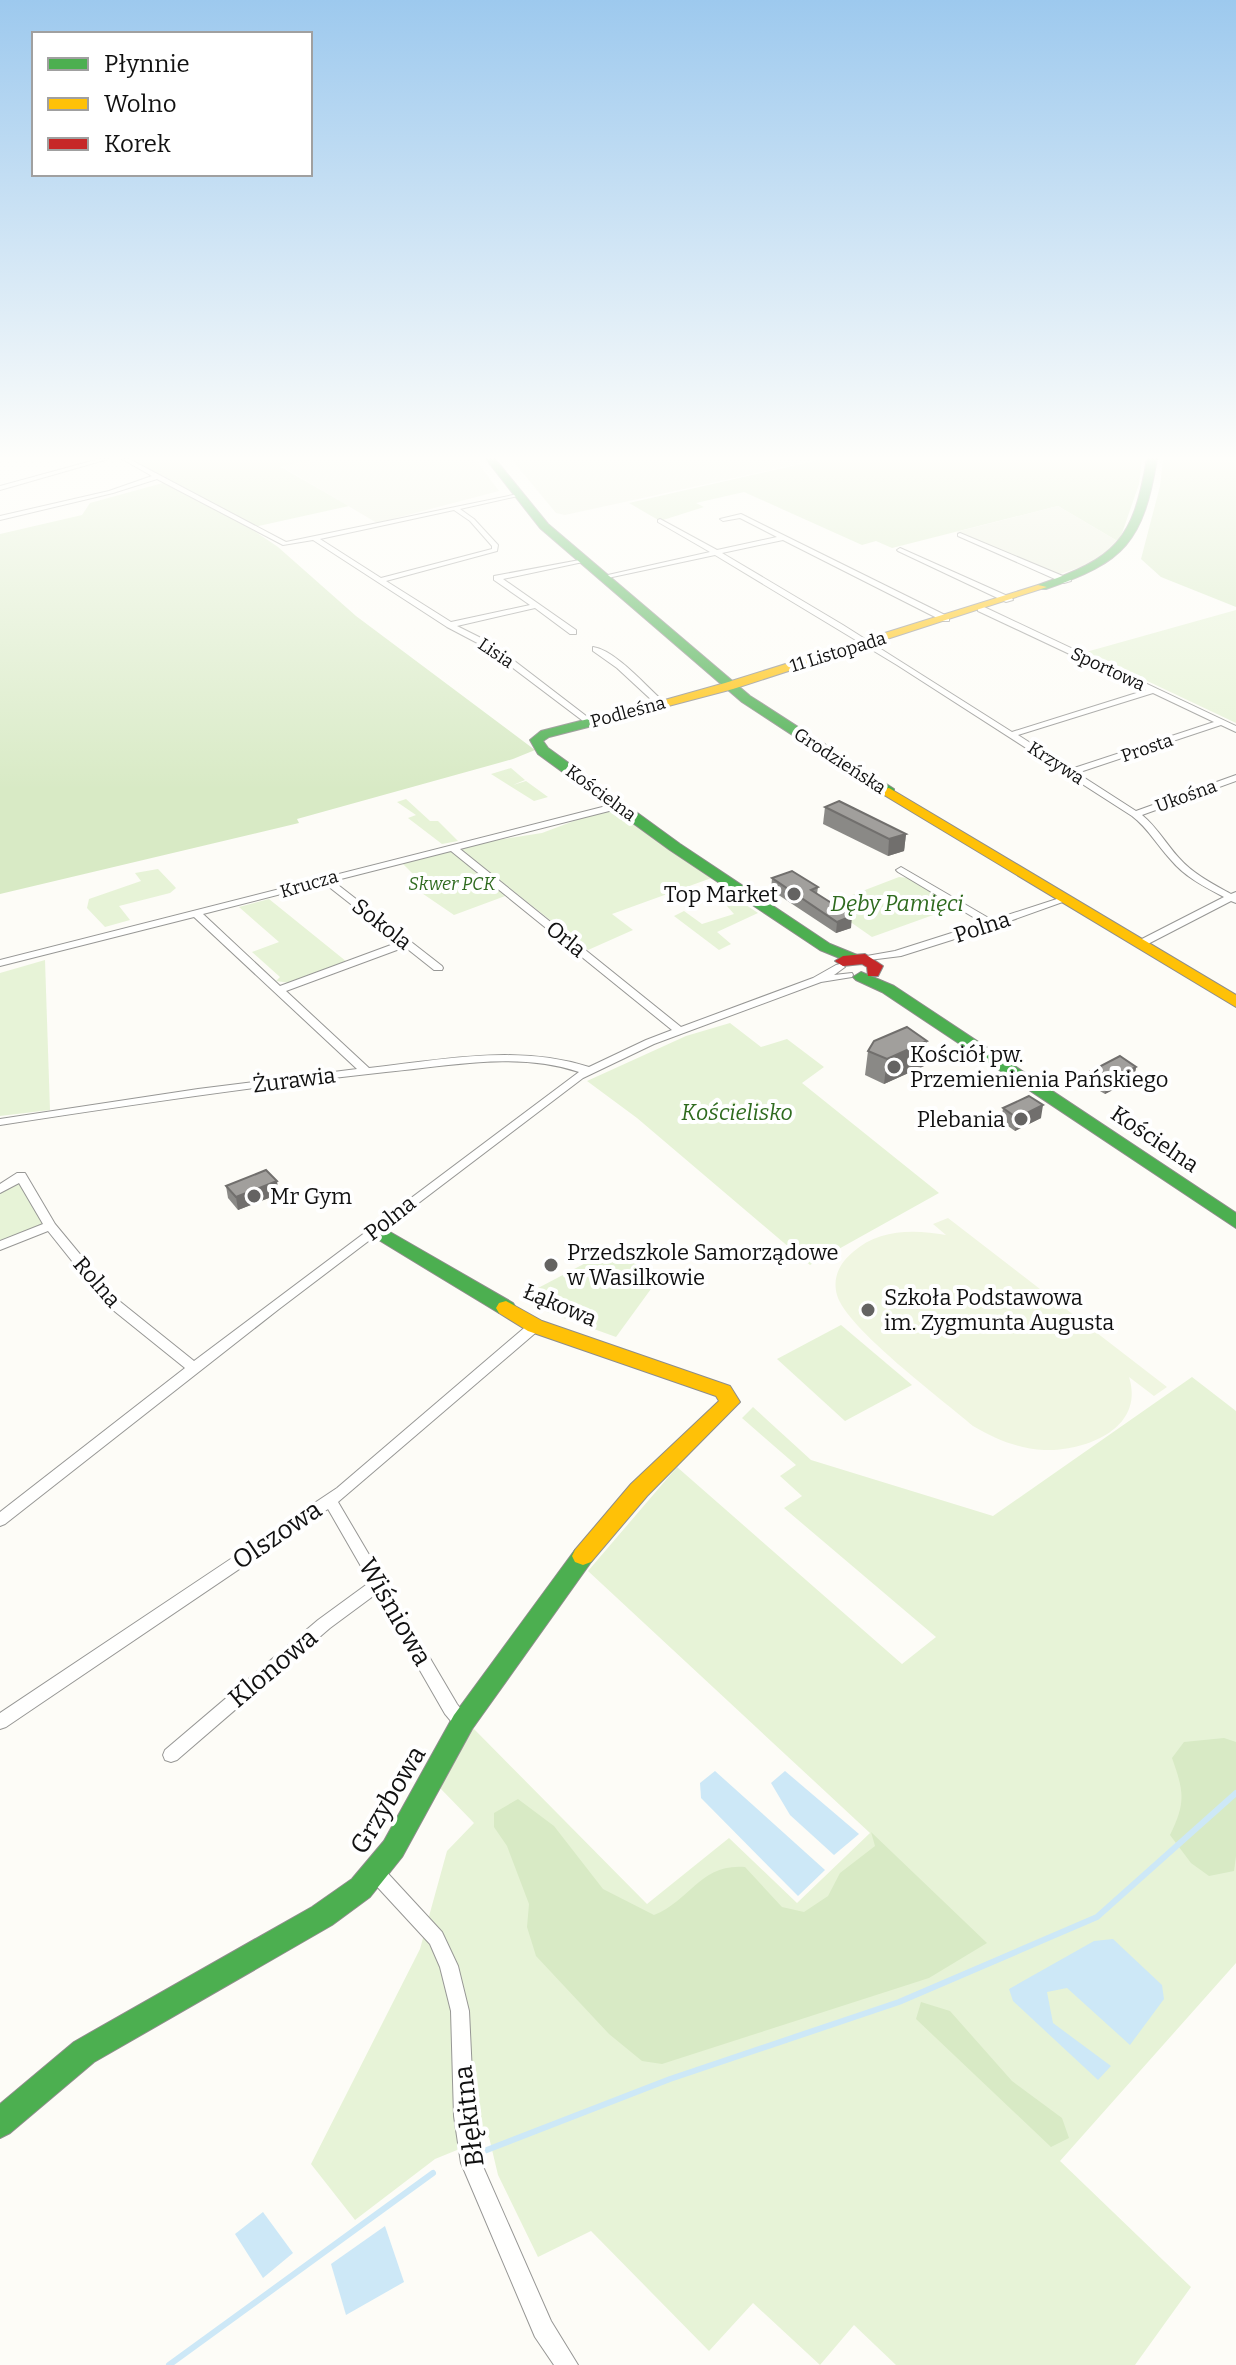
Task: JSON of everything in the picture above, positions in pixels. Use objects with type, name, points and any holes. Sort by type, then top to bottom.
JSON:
[{"type":"street","name":"Lisia","points":[[363,569],[450,625],[488,645],[590,722]]},
{"type":"street","points":[[380,580],[421,569]]},
{"type":"street","points":[[538,569],[497,578],[573,632]]},
{"type":"street","name":"Grodzieńska","points":[[594,569],[729,686],[874,783],[1236,1002]]},
{"type":"street","points":[[603,577],[640,569]]},
{"type":"street","name":"Krzywa","points":[[745,569],[1013,734],[1135,814],[1148,823],[1174,859],[1193,876],[1234,897]]},
{"type":"street","points":[[846,569],[946,619]]},
{"type":"street","points":[[942,569],[1009,600]]},
{"type":"street","points":[[1040,569],[1067,581]]},
{"type":"street","name":"11 Listopada","points":[[729,686],[981,609],[1067,581],[1092,569]]},
{"type":"street","points":[[450,625],[536,606]]},
{"type":"street","name":"Sportowa","points":[[981,609],[1236,729]]},
{"type":"street","points":[[596,649],[660,703]]},
{"type":"street","name":"Podleśna","points":[[537,747],[536,740],[545,734],[729,686]]},
{"type":"street","points":[[1013,734],[1153,690]]},
{"type":"street","name":"Prosta","points":[[1071,772],[1221,722]]},
{"type":"street","name":"Kościelna","points":[[537,747],[825,947],[1236,1222]]},
{"type":"street","name":"Ukośna","points":[[1135,814],[1236,778]]},
{"type":"street","name":"Krucza","points":[[0,963],[618,806]]},
{"type":"street","name":"Orla","points":[[452,847],[680,1031]]},
{"type":"street","points":[[901,870],[992,924]]},
{"type":"street","name":"Sokola","points":[[326,880],[438,968]]},
{"type":"street","points":[[1140,944],[1234,897]]},
{"type":"street","name":"Polna","points":[[0,1520],[536,1107],[589,1071],[680,1031],[817,980],[1066,899]]},
{"type":"street","points":[[197,914],[366,1071]]},
{"type":"street","points":[[279,990],[406,943]]},
{"type":"street","name":"Żurawia","points":[[0,1122],[366,1071],[506,1060],[562,1062],[589,1071]]},
{"type":"street","name":"Rolna","points":[[0,1189],[21,1176],[50,1226],[113,1303],[194,1368]]},
{"type":"street","points":[[0,1246],[50,1226]]},
{"type":"street","name":"Łąkowa","points":[[376,1230],[535,1326],[723,1391],[730,1399],[729,1405]]},
{"type":"street","name":"Olszowa","points":[[0,1722],[330,1500],[535,1326]]},
{"type":"street","name":"Grzybowa","points":[[0,2123],[84,2052],[322,1916],[361,1888],[376,1873],[417,1808],[463,1722],[575,1565],[639,1490],[729,1405]]},
{"type":"street","name":"Wiśniowa","points":[[330,1500],[451,1709],[463,1722]]},
{"type":"street","name":"Klonowa","points":[[171,1755],[324,1624],[378,1584]]},
{"type":"street","name":"Błękitna","points":[[376,1873],[436,1938],[452,1974],[460,2011],[464,2116],[471,2163],[543,2329],[567,2365]]},
{"type":"green space","points":[[0,569],[303,569],[356,616],[535,750],[513,759],[297,819],[299,823],[0,894]]},
{"type":"green space","points":[[1044,569],[1074,569],[1057,575]]},
{"type":"green space","points":[[1153,569],[1236,569],[1236,607],[1161,577]]},
{"type":"green space","points":[[1236,610],[1236,723],[1086,652]]},
{"type":"green space","points":[[511,768],[525,780],[513,785],[526,781],[548,797],[534,801],[491,774]]},
{"type":"green space","points":[[406,799],[430,821],[438,821],[458,841],[442,844],[408,818],[416,815],[397,802]]},
{"type":"green space","points":[[622,808],[717,876],[612,914],[633,930],[588,950],[463,851],[452,847],[542,833],[603,810]]},
{"type":"green space","name":"Skwer PCK","points":[[450,851],[511,894],[454,915],[410,885],[417,878],[400,861]]},
{"type":"green space","points":[[158,869],[176,888],[170,893],[119,906],[130,920],[105,927],[87,908],[89,899],[141,881],[135,873]]},
{"type":"green space","name":"Dęby Pamięci","points":[[899,877],[909,878],[961,905],[872,937],[826,905]]},
{"type":"green space","points":[[731,895],[758,913],[717,932],[731,944],[719,950],[674,916],[684,911],[702,924],[734,914],[720,898]]},
{"type":"green space","points":[[269,899],[347,962],[290,983],[276,981],[280,977],[252,952],[279,942],[239,907]]},
{"type":"green space","points":[[45,960],[50,1110],[0,1116],[0,973]]},
{"type":"green space","name":"Kościelisko","points":[[730,1023],[761,1047],[787,1039],[824,1067],[802,1083],[939,1193],[810,1265],[637,1118],[587,1081],[686,1036]]},
{"type":"green space","points":[[18,1181],[46,1225],[0,1244],[0,1193]]},
{"type":"green space","points":[[948,1218],[1167,1387],[1154,1396],[1129,1377],[1132,1395],[1129,1410],[1120,1423],[1109,1433],[1078,1446],[1044,1450],[1025,1448],[973,1426],[858,1326],[844,1309],[836,1288],[836,1276],[841,1266],[863,1244],[897,1233],[946,1235],[933,1224]]},
{"type":"green space","points":[[616,1247],[656,1282],[616,1337],[547,1312],[521,1297]]},
{"type":"green space","points":[[841,1325],[912,1385],[845,1421],[777,1359]]},
{"type":"green space","points":[[1192,1377],[1236,1411],[1236,1963],[1060,2161],[1191,2287],[1135,2365],[896,2365],[854,2325],[820,2365],[753,2303],[709,2351],[591,2231],[538,2257],[498,2175],[489,2137],[435,2159],[355,2220],[311,2164],[420,1949],[447,1851],[474,1823],[440,1788],[473,1728],[647,1904],[729,1838],[797,1903],[870,1833],[588,1571],[677,1467],[902,1664],[936,1637],[784,1508],[802,1496],[780,1476],[796,1465],[742,1418],[753,1407],[811,1460],[993,1516]]},
{"type":"green space","points":[[1224,1738],[1236,1742],[1236,1856],[1234,1871],[1209,1876],[1191,1863],[1170,1835],[1182,1797],[1172,1758],[1184,1742]]},
{"type":"green space","points":[[518,1799],[554,1826],[603,1889],[654,1915],[678,1901],[707,1876],[730,1867],[745,1867],[782,1907],[804,1912],[828,1896],[840,1873],[875,1846],[871,1832],[987,1943],[929,1978],[662,2064],[642,2061],[609,2034],[536,1956],[527,1927],[529,1904],[507,1846],[494,1827],[494,1813]]},
{"type":"green space","points":[[921,2002],[950,2011],[1012,2081],[1062,2118],[1069,2138],[1051,2147],[916,2019]]},
{"type":"water","points":[[715,1771],[825,1870],[798,1896],[701,1798],[700,1783]]},
{"type":"water","points":[[785,1771],[859,1834],[834,1855],[790,1815],[771,1783]]},
{"type":"water","points":[[1113,1939],[1162,1985],[1164,1999],[1130,2045],[1067,1988],[1047,1992],[1053,2023],[1111,2066],[1098,2080],[1013,2001],[1009,1989],[1094,1941]]},
{"type":"water","points":[[263,2212],[293,2253],[263,2278],[235,2234]]},
{"type":"water","points":[[385,2226],[404,2282],[346,2315],[331,2264]]},
{"type":"building","points":[[839,801],[906,834],[889,839],[825,807]]},
{"type":"building","points":[[792,871],[818,887],[811,890],[852,916],[837,922],[772,878]]},
{"type":"building","points":[[907,1027],[927,1041],[887,1059],[868,1051],[874,1041]]},
{"type":"building","points":[[1120,1056],[1136,1067],[1107,1082],[1091,1071]]},
{"type":"building","points":[[1029,1096],[1043,1105],[1017,1118],[1003,1108]]},
{"type":"building","points":[[266,1170],[277,1181],[236,1197],[226,1186]]},
{"type":"waterway","points":[[479,2153],[670,2079],[899,2002],[1097,1917],[1236,1793]]},
{"type":"waterway","points":[[169,2365],[433,2173]]},
{"type":"traffic: fast","points":[[595,569],[746,699],[889,792]]},
{"type":"traffic: fast","points":[[1042,587],[1088,569]]},
{"type":"traffic: fast","points":[[596,721],[545,734],[536,740],[543,751],[675,847],[825,947],[852,958]]},
{"type":"traffic: fast","points":[[861,977],[888,989],[1236,1222]]},
{"type":"traffic: fast","points":[[376,1230],[506,1308]]},
{"type":"traffic: fast","points":[[0,2123],[84,2052],[322,1916],[361,1888],[393,1849],[463,1722],[583,1556]]},
{"type":"traffic: slow","points":[[596,721],[729,686],[1042,587]]},
{"type":"traffic: slow","points":[[889,792],[1236,1002]]},
{"type":"traffic: slow","points":[[506,1308],[535,1326],[723,1391],[730,1402],[639,1490],[583,1556]]},
{"type":"traffic: jam","points":[[843,961],[865,959],[875,966],[873,973]]},
{"type":"place","name":"Top Market","points":[[794,894]]},
{"type":"place","name":"Kościół pw. Przemienienia Pańskiego","points":[[894,1067]]},
{"type":"place","name":"Plebania","points":[[1021,1119]]},
{"type":"place","name":"Mr Gym","points":[[254,1196]]},
{"type":"place","name":"Przedszkole Samorządowe w Wasilkowie","points":[[551,1265]]},
{"type":"place","name":"Szkoła Podstawowa im. Zygmunta Augusta","points":[[868,1310]]}]
